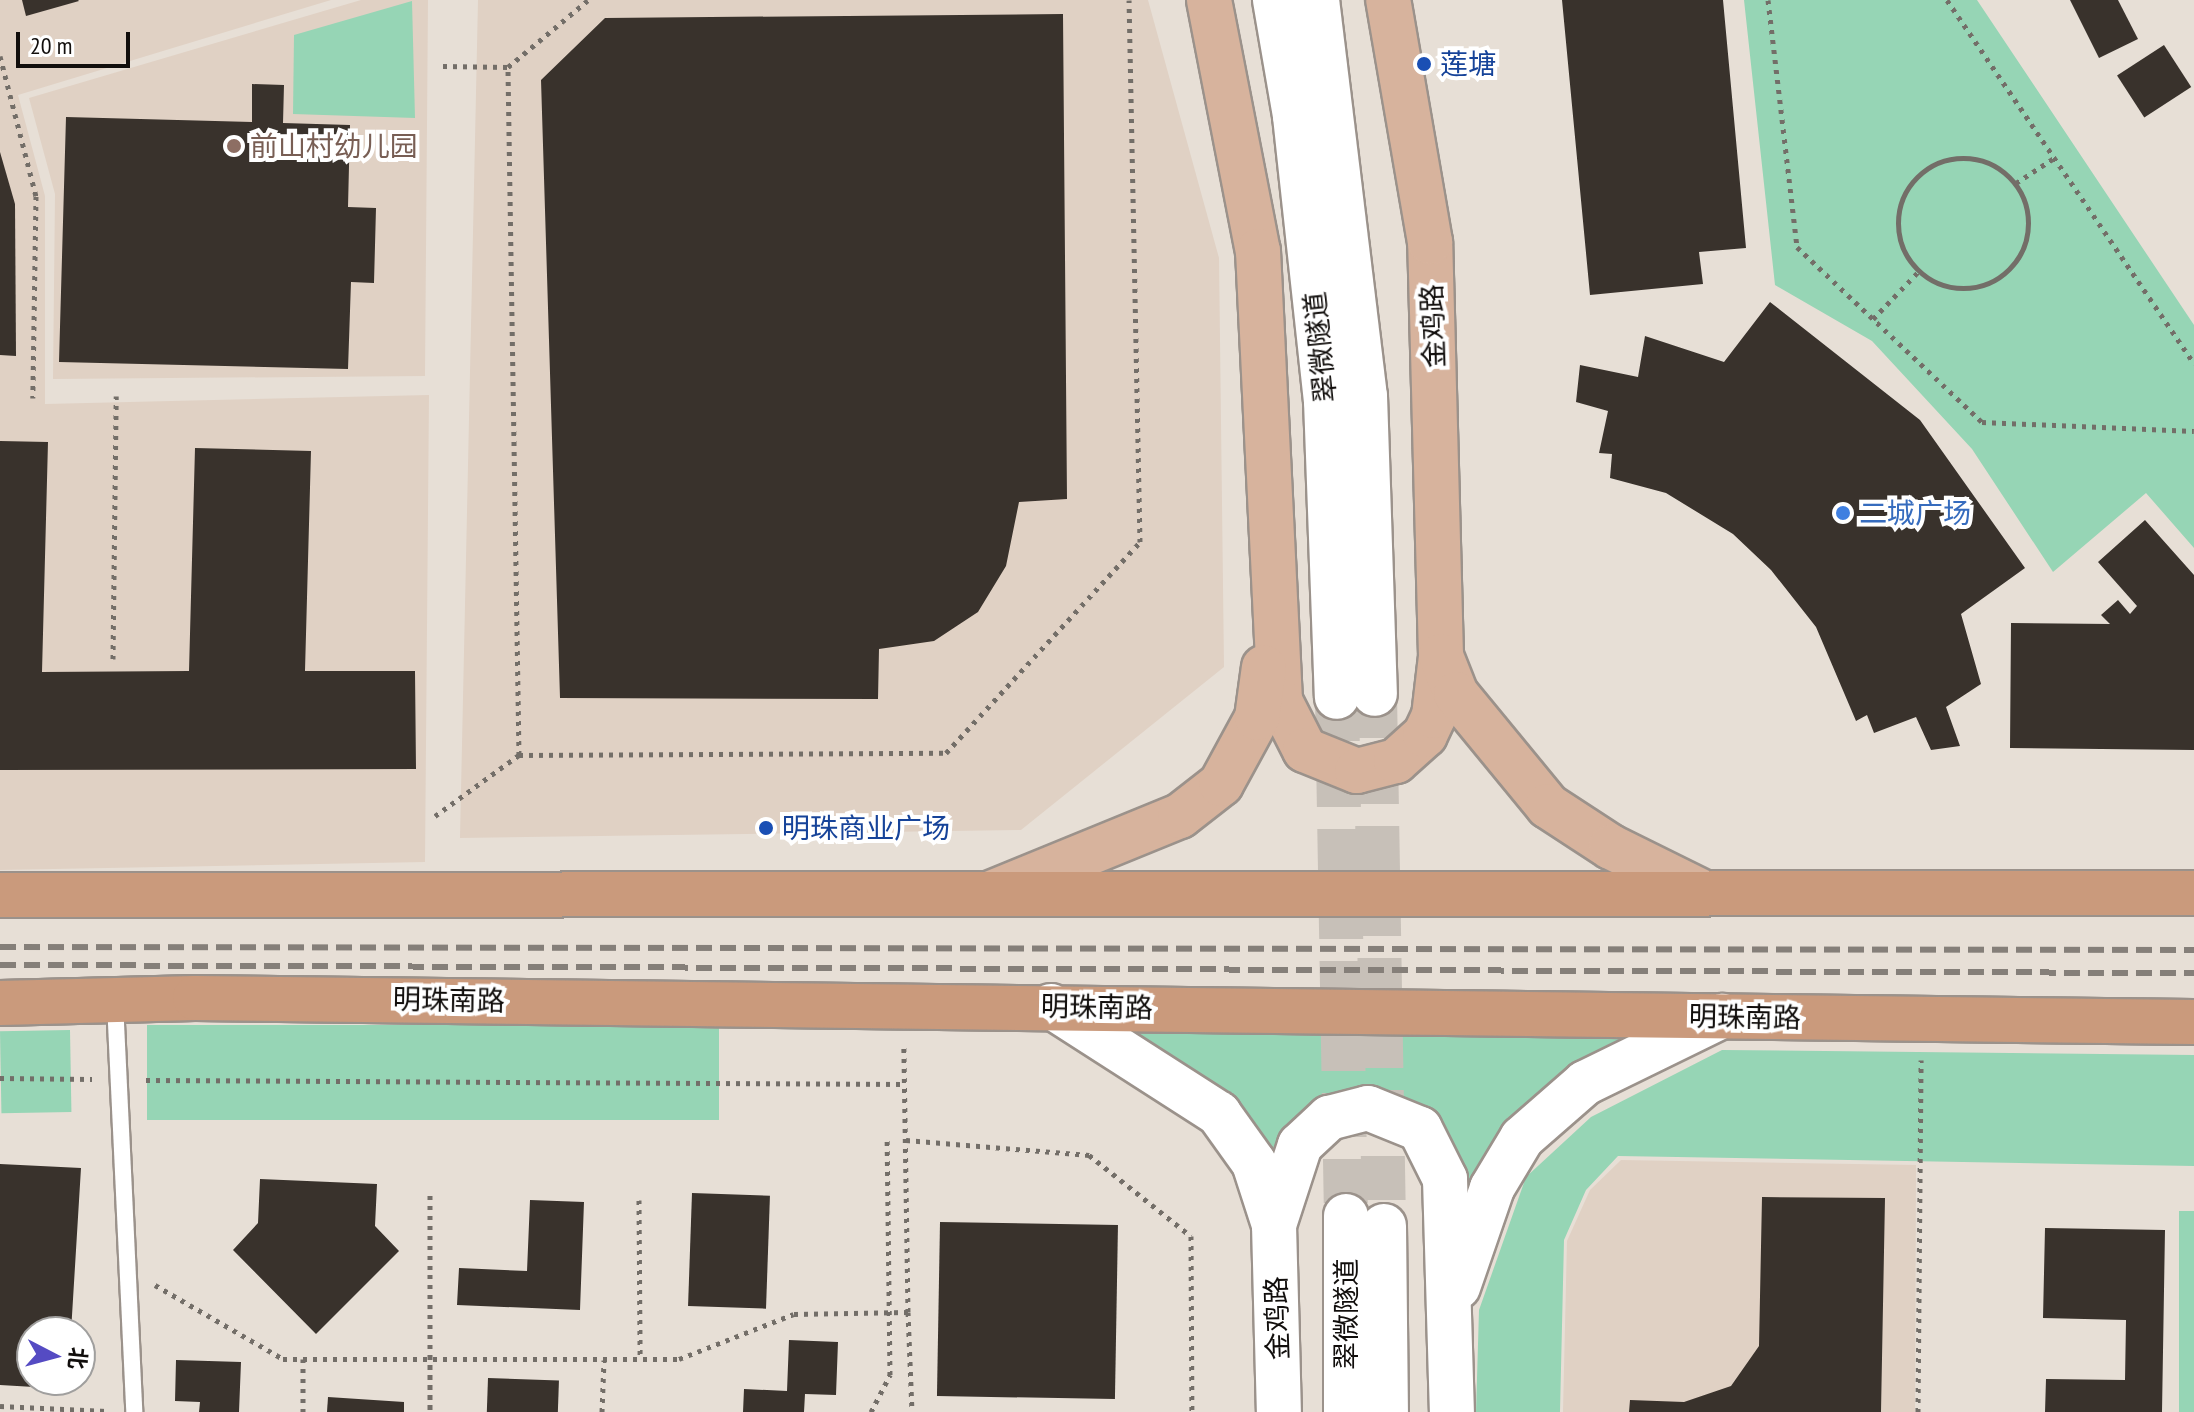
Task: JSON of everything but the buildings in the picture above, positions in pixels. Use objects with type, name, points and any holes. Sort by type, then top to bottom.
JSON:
[{"type":"highway","points":[[0,895],[2194,893]]},
{"type":"highway","name":"明珠南路","points":[[0,1003],[115,1000],[1051,1006],[2194,1022]]},
{"type":"main road","points":[[1209,0],[1258,251],[1273,609],[1284,719],[1305,750],[1339,768],[1377,769],[1412,750],[1434,716],[1441,656]]},
{"type":"main road","name":"翠微隧道","points":[[1275,0],[1295,116],[1356,695],[1365,396],[1317,0]]},
{"type":"main road","name":"金鸡路","points":[[1388,0],[1430,242],[1441,656]]},
{"type":"main road","points":[[991,893],[1180,816],[1221,784],[1257,718],[1273,609]]},
{"type":"main road","points":[[1441,656],[1456,694],[1548,806],[1611,847],[1702,892]]},
{"type":"main road","points":[[1051,1006],[1219,1114],[1254,1163],[1274,1225]]},
{"type":"main road","points":[[1451,1304],[1492,1188],[1522,1138],[1585,1083],[1722,1016]]},
{"type":"main road","points":[[1274,1225],[1291,1164],[1313,1130],[1348,1111],[1368,1108],[1404,1118],[1432,1143],[1445,1179],[1452,1412]]},
{"type":"main road","name":"翠微隧道","points":[[1346,1412],[1365,1221],[1386,1412]]},
{"type":"main road","name":"金鸡路","points":[[1274,1225],[1279,1412]]},
{"type":"lane","points":[[115,1000],[134,1412]]},
{"type":"path","points":[[443,66],[508,67],[588,0]]},
{"type":"path","points":[[435,816],[519,755],[946,753],[1140,542],[1129,0]]},
{"type":"path","points":[[1768,0],[1797,247],[1982,422],[2194,431]]},
{"type":"path","points":[[1947,0],[2194,364]]},
{"type":"path","points":[[0,56],[36,196],[33,398]]},
{"type":"path","points":[[508,67],[519,755]]},
{"type":"path","points":[[1959,157],[1990,164],[2016,183],[2029,224],[2025,245],[2006,271],[1979,287],[1957,288],[1919,271],[1899,233],[1906,191],[1920,174],[1959,157]]},
{"type":"path","points":[[2016,183],[2054,158]]},
{"type":"path","points":[[1873,319],[1919,271]]},
{"type":"path","points":[[113,659],[116,396]]},
{"type":"path","points":[[904,1005],[912,1412]]},
{"type":"path","points":[[1918,1412],[1921,1019]]},
{"type":"path","points":[[0,1078],[905,1084]]},
{"type":"path","points":[[871,1412],[890,1375],[887,1140]]},
{"type":"path","points":[[906,1140],[1089,1155],[1191,1236],[1192,1412]]},
{"type":"path","points":[[430,1195],[430,1412]]},
{"type":"path","points":[[639,1200],[640,1359]]},
{"type":"path","points":[[129,1271],[283,1359],[679,1359],[794,1314],[908,1312]]},
{"type":"path","points":[[303,1359],[303,1412]]},
{"type":"path","points":[[602,1412],[604,1360]]},
{"type":"path","points":[[0,1406],[114,1411]]},
{"type":"shaded area","points":[[0,0],[331,0],[18,95],[45,196],[45,404],[429,395],[425,862],[0,870]]},
{"type":"shaded area","name":"前山村幼儿园","points":[[361,0],[428,0],[425,376],[53,379],[55,194],[29,98]]},
{"type":"shaded area","name":"明珠商业广场","points":[[478,0],[1148,0],[1219,258],[1224,667],[1021,830],[460,838]]},
{"type":"shaded area","points":[[1621,1160],[1916,1165],[1915,1412],[1563,1412],[1567,1241],[1590,1190]]},
{"type":"green space","points":[[1744,0],[1977,0],[2194,325],[2194,548],[2146,493],[2053,572],[1972,449],[1872,341],[1775,285]]},
{"type":"green space","points":[[412,1],[415,118],[293,114],[294,35]]},
{"type":"green space","points":[[1081,1014],[1682,1025],[1580,1076],[1456,1262],[1458,1188],[1364,1097],[1275,1198],[1265,1154]]},
{"type":"green space","points":[[147,1025],[719,1025],[719,1120],[147,1120]]},
{"type":"green space","points":[[70,1030],[71,1112],[1,1113],[0,1031]]},
{"type":"green space","points":[[1722,1050],[2194,1055],[2194,1166],[1618,1156],[1586,1190],[1564,1240],[1560,1412],[1476,1412],[1479,1310],[1526,1177],[1591,1117]]},
{"type":"green space","points":[[2179,1211],[2194,1211],[2194,1412],[2179,1412]]},
{"type":"tunnel","points":[[1375,694],[1384,1226]]},
{"type":"tunnel","points":[[1337,697],[1346,1216]]},
{"type":"railway","points":[[0,947],[2194,950]]},
{"type":"railway","points":[[0,965],[2194,973]]},
{"type":"place","name":"莲塘","points":[[1424,64]]},
{"type":"place","name":"前山村幼儿园","points":[[234,146]]},
{"type":"place","name":"二城广场","points":[[1843,513]]},
{"type":"place","name":"明珠商业广场","points":[[766,828]]}]
